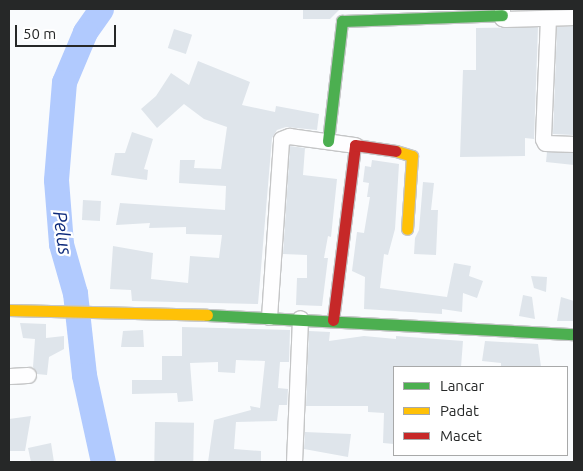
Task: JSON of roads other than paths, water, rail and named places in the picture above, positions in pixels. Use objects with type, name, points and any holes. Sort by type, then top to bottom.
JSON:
[{"type":"street","points":[[328,141],[342,21],[502,12],[505,19],[574,17]]},
{"type":"street","points":[[548,18],[543,139],[546,143],[574,144]]},
{"type":"street","points":[[269,318],[281,139],[290,136],[405,152],[412,156],[407,229]]},
{"type":"street","points":[[334,320],[355,145]]},
{"type":"street","points":[[9,310],[300,318],[574,334]]},
{"type":"street","points":[[294,462],[300,318]]},
{"type":"street","points":[[9,376],[28,375]]},
{"type":"waterway","name":"Pelus","points":[[101,9],[85,32],[64,82],[56,180],[61,244],[75,293],[84,375],[103,462]]}]
